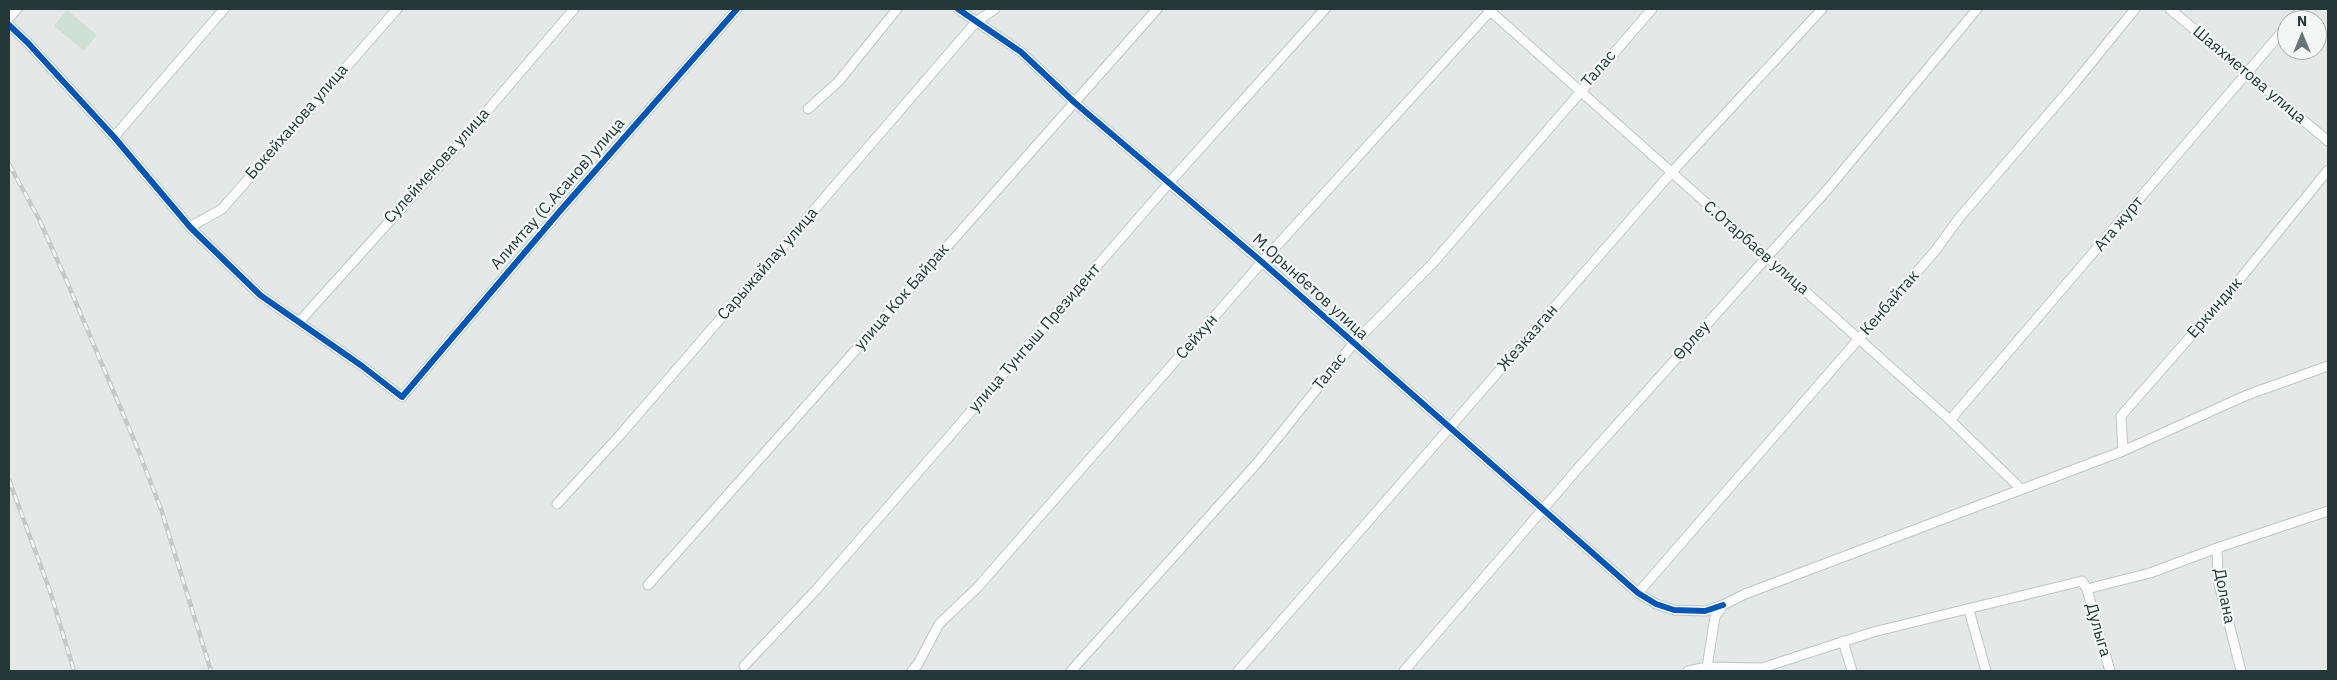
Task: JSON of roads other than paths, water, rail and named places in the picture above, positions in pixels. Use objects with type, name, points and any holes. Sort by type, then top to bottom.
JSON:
[{"type":"street","points":[[9,18],[17,9]]},
{"type":"street","points":[[114,137],[224,9]]},
{"type":"street","name":"Бокейханова улица","points":[[190,227],[222,209],[397,9]]},
{"type":"street","name":"Сулейменова улица","points":[[299,322],[451,153],[574,9]]},
{"type":"street","name":"Алимтау (С.Асанов) улица","points":[[299,322],[362,366],[402,397],[560,211],[737,9]]},
{"type":"street","points":[[808,109],[838,82],[896,9]]},
{"type":"street","name":"М.Орынбетов улица","points":[[958,9],[1021,52],[1074,102],[1262,262],[1638,593],[1656,604],[1674,610],[1706,611],[1723,605],[1779,580],[2123,451],[2247,395],[2328,366]]},
{"type":"street","name":"Сарыжайлау улица","points":[[558,504],[621,434],[976,22],[995,9]]},
{"type":"street","name":"улица Кок Байрак","points":[[648,586],[1157,9]]},
{"type":"street","name":"улица Тунгыш Президент","points":[[744,666],[816,590],[1169,183],[1325,9]]},
{"type":"street","name":"С.Отарбаев улица","points":[[1490,9],[1671,173],[1950,420],[2021,489]]},
{"type":"street","name":"Сейхун","points":[[912,671],[918,664],[939,624],[977,588],[1262,262],[1490,9]]},
{"type":"street","name":"Талас","points":[[1071,671],[1258,462],[1353,344],[1433,264],[1652,9]]},
{"type":"street","name":"Жезказган","points":[[1238,671],[1671,173],[1822,9]]},
{"type":"street","name":"Өрлеу","points":[[1404,671],[1514,545],[1542,510],[1827,190],[1977,9]]},
{"type":"street","name":"Кенбайтак","points":[[1638,593],[1935,251],[1960,217],[2074,84],[2135,9]]},
{"type":"street","name":"Шаяхметова улица","points":[[2170,9],[2328,141]]},
{"type":"street","points":[[9,25],[28,43],[114,137],[190,227],[260,295],[299,322]]},
{"type":"street","name":"Ата журт","points":[[1950,420],[2277,38]]},
{"type":"street","name":"Еркиндик","points":[[2123,451],[2121,416],[2231,290],[2328,170]]},
{"type":"street","name":"Долана","points":[[2241,671],[2218,580],[2217,548],[2328,512]]},
{"type":"street","points":[[1688,671],[1707,667],[1726,670],[1762,668],[1844,641],[2082,581],[2086,589],[2150,573],[2217,548]]},
{"type":"street","name":"Дулыга","points":[[2086,589],[2110,671]]},
{"type":"street","points":[[1707,667],[1715,617],[1723,605]]},
{"type":"street","points":[[1969,610],[1986,671]]},
{"type":"street","points":[[1844,641],[1852,671]]},
{"type":"railway","points":[[9,164],[39,219],[137,447],[161,509],[211,671]]},
{"type":"railway","points":[[9,480],[50,591],[74,671]]}]
